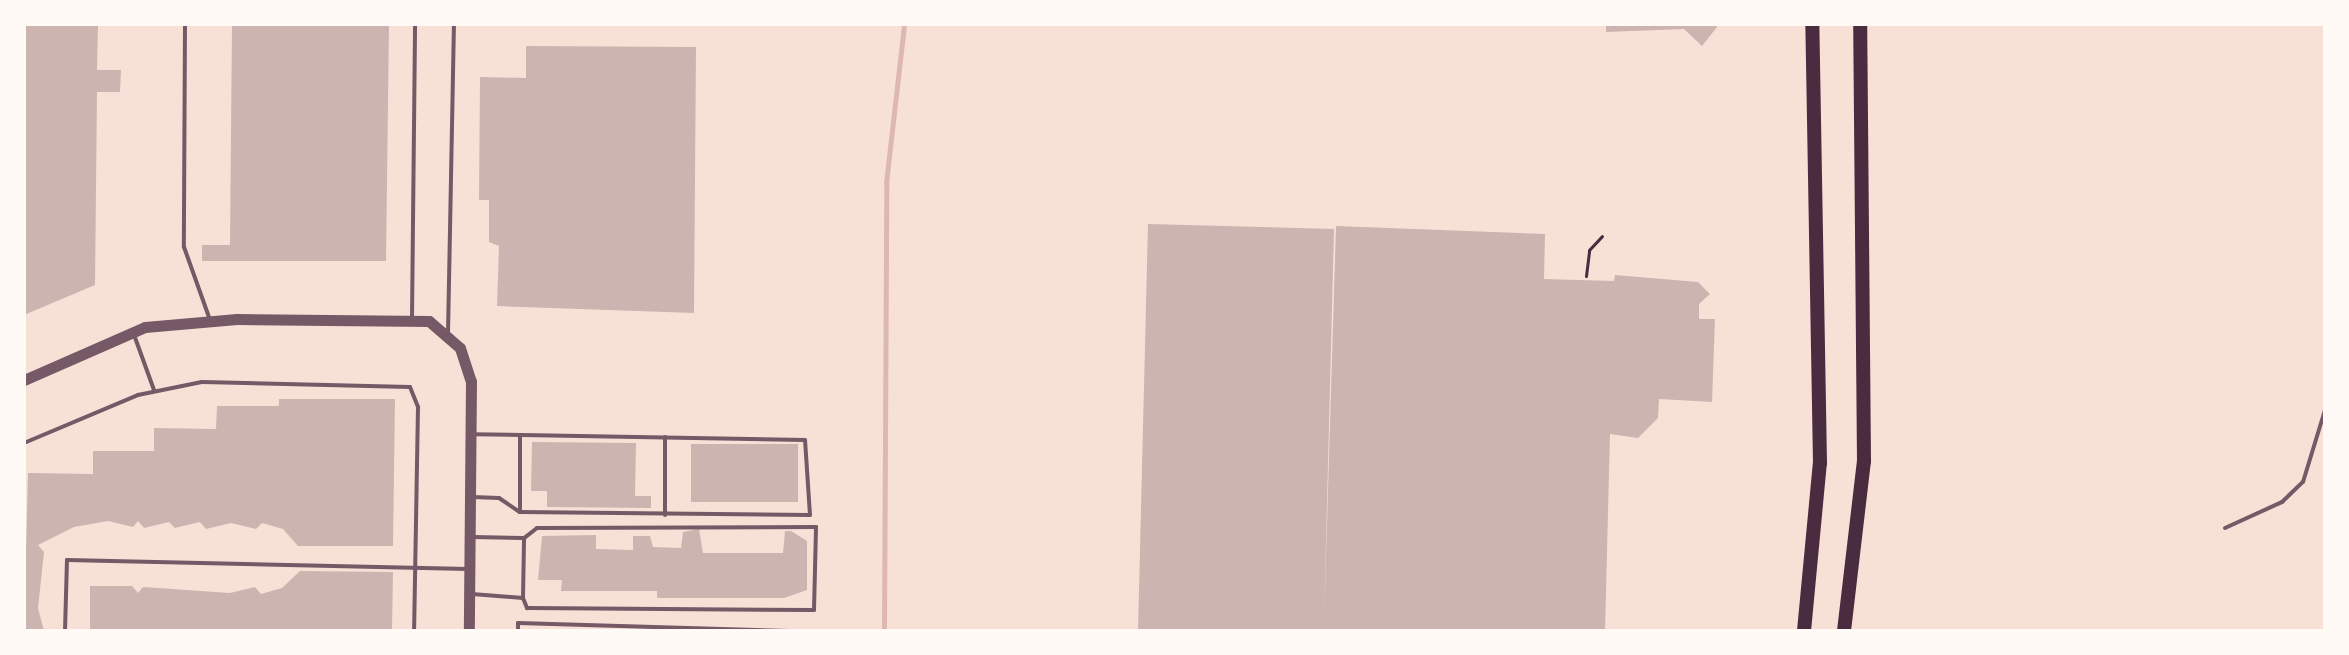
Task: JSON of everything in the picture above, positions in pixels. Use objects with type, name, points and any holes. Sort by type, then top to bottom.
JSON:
[{"type":"main road","points":[[1804,631],[1820,463],[1812,24]]},
{"type":"main road","points":[[1844,631],[1864,461],[1860,24]]},
{"type":"street","points":[[24,380],[132,331],[210,320],[412,318],[448,336],[471,381],[469,631]]},
{"type":"lane","points":[[185,24],[184,247],[210,320]]},
{"type":"lane","points":[[412,318],[415,24]]},
{"type":"lane","points":[[448,336],[454,24]]},
{"type":"lane","points":[[132,331],[154,390]]},
{"type":"lane","points":[[24,443],[154,390],[202,382],[410,387],[418,407],[414,631]]},
{"type":"lane","points":[[2225,528],[2293,495],[2325,410]]},
{"type":"lane","points":[[471,433],[805,440],[812,449],[810,515],[520,512],[499,498],[471,497]]},
{"type":"lane","points":[[520,435],[520,512]]},
{"type":"lane","points":[[665,436],[665,515]]},
{"type":"lane","points":[[470,537],[524,538],[537,528],[816,527],[814,610],[527,608],[523,598],[524,538]]},
{"type":"lane","points":[[65,631],[67,560],[470,569]]},
{"type":"lane","points":[[470,594],[523,598]]},
{"type":"lane","points":[[518,631],[518,623],[790,631]]},
{"type":"path","points":[[1586,276],[1589,250],[1602,236]]},
{"type":"building","points":[[24,24],[98,24],[97,70],[121,70],[120,92],[97,92],[95,285],[24,315]]},
{"type":"building","points":[[232,24],[389,24],[386,261],[202,261],[202,245],[230,245]]},
{"type":"building","points":[[1606,24],[1717,24],[1717,27],[1702,46],[1684,29],[1606,32]]},
{"type":"building","points":[[526,46],[696,47],[694,313],[497,306],[499,246],[489,242],[489,200],[479,200],[480,77],[526,78]]},
{"type":"building","points":[[1148,224],[1334,229],[1324,622],[1336,226],[1545,234],[1544,279],[1614,281],[1615,275],[1698,282],[1710,294],[1699,304],[1699,319],[1715,319],[1712,402],[1659,399],[1658,418],[1638,438],[1610,434],[1605,631],[1138,631]]},
{"type":"building","points":[[279,399],[395,399],[393,546],[298,546],[283,529],[262,523],[256,529],[231,523],[206,529],[200,522],[175,528],[169,522],[144,528],[138,521],[133,527],[108,521],[74,527],[38,545],[44,552],[38,608],[44,631],[24,631],[28,473],[93,474],[93,451],[154,451],[154,428],[216,429],[217,406],[279,406]]},
{"type":"building","points":[[532,442],[636,443],[635,496],[651,496],[651,508],[547,507],[547,491],[531,491]]},
{"type":"building","points":[[691,444],[798,444],[798,502],[691,502]]},
{"type":"building","points":[[699,529],[703,553],[783,553],[785,531],[791,531],[807,541],[807,590],[784,598],[657,598],[657,591],[561,591],[562,580],[538,580],[542,536],[596,535],[596,549],[633,550],[633,536],[650,536],[653,547],[681,548],[683,532]]},
{"type":"building","points":[[300,571],[393,572],[392,631],[90,631],[90,586],[132,586],[138,593],[143,587],[230,593],[255,587],[261,594],[282,588]]},
{"type":"waterway","points":[[884,631],[886,183],[904,24]]}]
